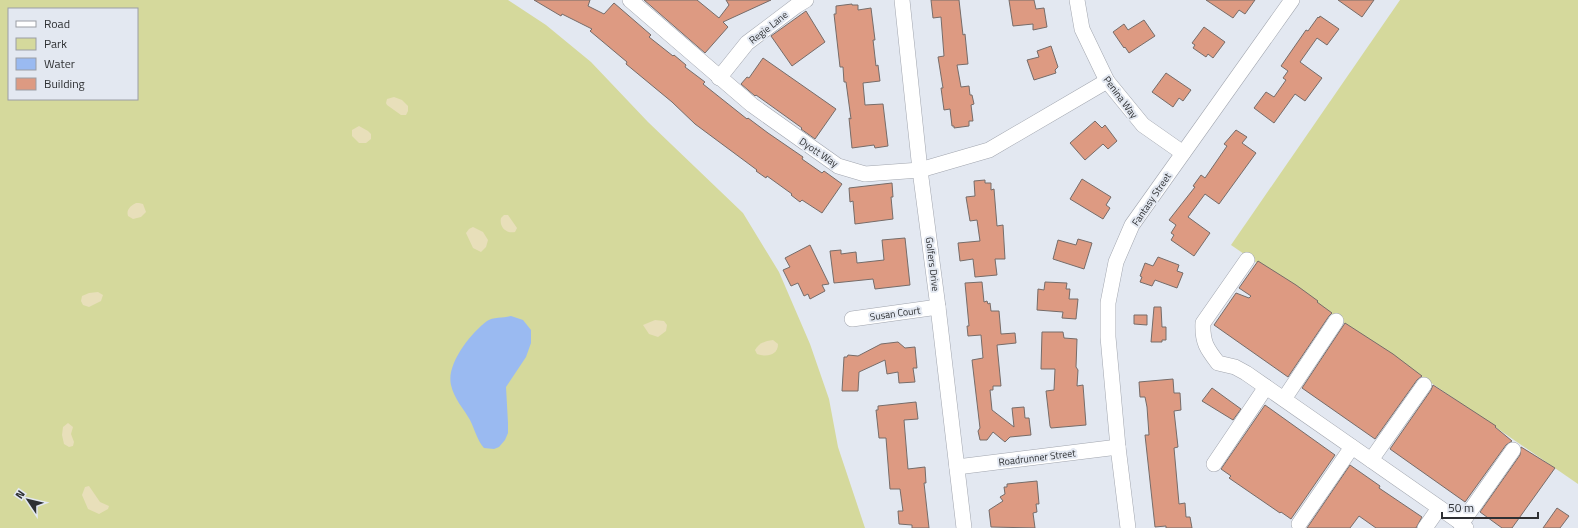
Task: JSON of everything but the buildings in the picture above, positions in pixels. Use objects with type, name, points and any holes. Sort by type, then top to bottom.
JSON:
[{"type":"street","name":"Dyott Way","points":[[630,0],[752,105],[838,166],[866,174],[920,170],[989,150],[1107,81]]},
{"type":"street","name":"Golfers Drive","points":[[902,0],[920,170],[964,528]]},
{"type":"street","name":"Penina Way","points":[[1078,0],[1082,29],[1107,81],[1143,124],[1183,153]]},
{"type":"street","name":"Fantasy Street","points":[[1128,528],[1118,447],[1108,337],[1108,303],[1116,262],[1132,225],[1292,0]]},
{"type":"street","name":"Regie Lane","points":[[719,78],[747,43],[798,2]]},
{"type":"street","points":[[1246,260],[1203,324],[1202,336],[1207,348],[1218,363],[1235,367],[1246,372],[1464,526],[1513,450]]},
{"type":"street","name":"Susan Court","points":[[852,319],[938,307]]},
{"type":"street","points":[[1284,399],[1336,322]]},
{"type":"street","points":[[1370,460],[1424,385]]},
{"type":"street","points":[[1214,464],[1266,386]]},
{"type":"street","points":[[1299,524],[1352,446]]},
{"type":"street","name":"Roadrunner Street","points":[[957,467],[1118,447]]},
{"type":"street","points":[[1425,528],[1439,508]]},
{"type":"green space","points":[[0,0],[508,0],[546,25],[591,62],[648,122],[743,213],[779,272],[810,344],[829,399],[838,447],[865,528],[0,528]]},
{"type":"green space","points":[[1400,0],[1578,0],[1578,484],[1231,245]]},
{"type":"sand","points":[[394,97],[402,100],[408,106],[406,115],[401,115],[387,105],[387,99]]},
{"type":"sand","points":[[359,126],[371,134],[371,139],[366,143],[359,143],[352,136],[352,130]]},
{"type":"sand","points":[[136,203],[143,204],[146,212],[141,217],[133,219],[128,216],[128,210]]},
{"type":"sand","points":[[504,215],[508,215],[517,228],[515,232],[506,231],[502,227],[501,218]]},
{"type":"sand","points":[[473,227],[483,232],[488,240],[486,247],[481,252],[473,248],[466,233]]},
{"type":"sand","points":[[98,292],[103,295],[101,301],[89,307],[83,305],[81,301],[82,296],[89,293]]},
{"type":"sand","points":[[655,320],[664,321],[667,325],[666,331],[658,337],[649,334],[643,325]]},
{"type":"sand","points":[[773,340],[778,344],[774,353],[771,355],[757,354],[755,350],[760,344]]},
{"type":"sand","points":[[68,423],[73,427],[71,434],[74,442],[73,446],[69,447],[64,444],[62,435],[63,427]]},
{"type":"sand","points":[[89,486],[100,502],[109,506],[108,509],[99,514],[88,509],[82,495],[85,487]]},
{"type":"water","points":[[511,316],[523,320],[531,330],[531,343],[526,357],[506,387],[508,433],[505,440],[499,447],[494,449],[484,448],[470,420],[452,390],[450,377],[452,368],[461,350],[481,326],[487,321],[495,318]]}]
